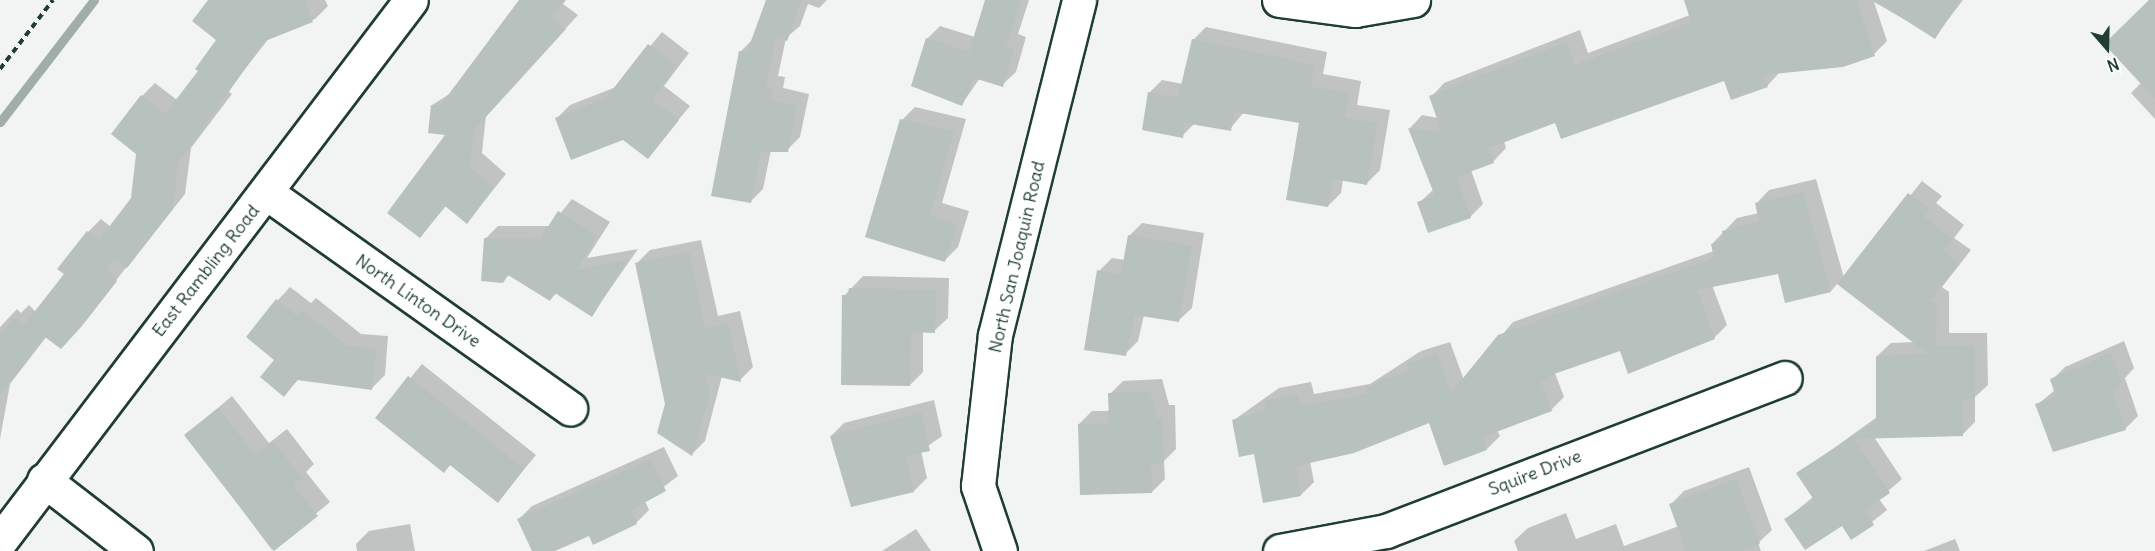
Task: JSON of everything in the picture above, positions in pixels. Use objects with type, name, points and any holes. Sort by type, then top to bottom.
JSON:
[{"type":"street","name":"East Rambling Road","points":[[0,541],[44,480],[267,193],[411,0]]},
{"type":"street","name":"North San Joaquin Road","points":[[1000,551],[978,486],[995,335],[1079,0]]},
{"type":"street","points":[[1279,0],[1355,10],[1413,0]]},
{"type":"street","name":"North Linton Drive","points":[[267,193],[570,408]]},
{"type":"street","name":"Squire Drive","points":[[1280,551],[1386,531],[1785,378]]},
{"type":"street","points":[[44,480],[136,551]]},
{"type":"path","points":[[0,69],[53,0]]},
{"type":"building","points":[[208,0],[305,0],[313,22],[265,41],[178,163],[173,209],[127,268],[115,259],[106,267],[117,281],[61,349],[45,337],[0,395],[0,335],[14,317],[24,325],[64,274],[57,269],[87,231],[99,240],[131,198],[136,154],[111,134],[141,95],[165,114],[198,71],[195,69],[216,40],[192,21]]},
{"type":"building","points":[[519,0],[565,0],[551,17],[566,29],[474,130],[470,167],[494,188],[467,224],[445,206],[420,238],[387,213],[445,135],[428,133],[431,105],[440,106]]},
{"type":"building","points":[[766,0],[802,0],[787,41],[776,37],[766,88],[773,90],[771,101],[797,106],[788,152],[761,152],[751,203],[711,196],[739,51],[747,52]]},
{"type":"building","points":[[985,0],[1021,0],[1006,47],[1014,50],[1003,87],[974,78],[962,106],[911,86],[926,38],[969,52]]},
{"type":"building","points":[[1684,0],[1856,0],[1875,56],[1843,67],[1763,75],[1768,87],[1731,100],[1724,81],[1561,139],[1555,123],[1489,148],[1494,163],[1456,177],[1471,218],[1428,233],[1417,202],[1435,196],[1408,128],[1442,133],[1429,96],[1566,42],[1575,65],[1691,22]]},
{"type":"building","points":[[1874,0],[1960,0],[1935,39]]},
{"type":"building","points":[[2149,0],[2155,0],[2155,99],[2104,44]]},
{"type":"building","points":[[1192,39],[1314,65],[1311,87],[1349,93],[1345,118],[1378,123],[1367,185],[1333,179],[1328,207],[1286,200],[1299,123],[1234,112],[1231,131],[1185,123],[1183,138],[1142,130],[1148,92],[1178,98]]},
{"type":"building","points":[[648,44],[677,66],[652,100],[679,120],[648,159],[623,140],[571,160],[555,118],[606,98]]},
{"type":"building","points":[[900,119],[954,132],[930,216],[957,224],[945,262],[865,237]]},
{"type":"building","points":[[1803,192],[1831,292],[1785,303],[1778,274],[1697,290],[1715,339],[1628,374],[1620,351],[1554,374],[1541,382],[1552,411],[1483,437],[1487,450],[1444,466],[1429,423],[1354,453],[1296,466],[1301,496],[1263,503],[1254,454],[1239,457],[1232,420],[1266,410],[1264,401],[1298,394],[1301,406],[1368,394],[1365,387],[1409,371],[1407,364],[1437,354],[1451,393],[1498,335],[1714,258],[1711,244],[1724,240],[1722,231],[1759,222],[1755,203]]},
{"type":"building","points":[[1908,193],[1930,209],[1924,217],[1952,239],[1943,251],[1959,264],[1930,300],[1937,305],[1936,346],[1975,345],[1975,399],[1963,399],[1963,436],[1854,439],[1890,493],[1865,510],[1874,525],[1851,540],[1842,526],[1805,550],[1784,519],[1814,500],[1796,473],[1876,421],[1876,356],[1928,354],[1837,284]]},
{"type":"building","points":[[558,211],[598,236],[576,270],[627,260],[592,317],[555,293],[550,301],[508,275],[503,283],[481,281],[484,238],[540,239]]},
{"type":"building","points":[[1128,235],[1192,246],[1179,322],[1135,315],[1126,356],[1084,350],[1097,270],[1121,274]]},
{"type":"building","points":[[689,252],[705,328],[728,323],[741,382],[706,374],[710,395],[692,456],[657,433],[665,404],[635,263]]},
{"type":"building","points":[[849,288],[936,290],[935,333],[911,332],[910,386],[841,385],[842,295],[848,295]]},
{"type":"building","points":[[276,299],[297,316],[302,310],[347,346],[376,349],[372,390],[297,380],[284,397],[260,377],[274,360],[246,337]]},
{"type":"building","points":[[2111,353],[2122,382],[2112,392],[2126,430],[2053,452],[2035,404],[2056,397],[2050,379]]},
{"type":"building","points":[[408,376],[524,469],[498,503],[450,465],[444,473],[375,418]]},
{"type":"building","points":[[1150,392],[1157,418],[1162,418],[1164,463],[1151,464],[1152,493],[1080,495],[1078,424],[1109,423],[1108,393]]},
{"type":"building","points":[[218,408],[255,455],[273,441],[302,478],[293,485],[318,516],[274,551],[184,435]]},
{"type":"building","points":[[921,412],[930,451],[906,456],[914,492],[851,507],[830,436]]},
{"type":"building","points":[[651,459],[666,491],[631,510],[637,524],[593,545],[589,536],[555,551],[532,551],[517,519]]},
{"type":"building","points":[[1736,479],[1760,544],[1740,551],[1686,551],[1669,504]]},
{"type":"waterway","points":[[0,122],[94,0]]}]
